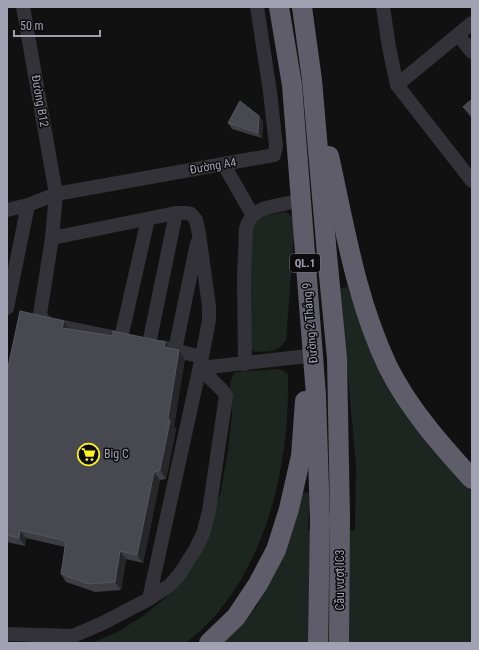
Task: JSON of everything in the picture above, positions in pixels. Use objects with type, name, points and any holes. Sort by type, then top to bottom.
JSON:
[{"type":"highway","name":"Đường 2 Tháng 9","points":[[279,7],[292,86],[316,396],[320,520]]},
{"type":"highway","name":"Đường 2 Tháng 9","points":[[302,7],[312,80],[337,358],[340,517]]},
{"type":"highway","points":[[312,80],[356,284],[370,324],[389,368],[411,405],[444,449],[472,479]]},
{"type":"highway","points":[[209,643],[236,618],[258,584],[276,550],[289,509],[301,456],[308,356],[305,259]]},
{"type":"highway","name":"Cầu vượt IC3","points":[[339,643],[340,517]]},
{"type":"highway","name":"Cầu vượt IC3","points":[[318,643],[320,520]]},
{"type":"street","name":"Đường B12","points":[[24,7],[56,194],[52,238],[40,314],[43,320],[49,324],[121,338]]},
{"type":"street","name":"Đường A4","points":[[7,210],[28,205],[56,194],[274,155],[276,146],[270,92],[257,7]]},
{"type":"street","points":[[383,7],[397,85],[472,182]]},
{"type":"street","points":[[397,85],[472,23]]},
{"type":"street","points":[[458,35],[472,52]]},
{"type":"street","points":[[224,165],[252,214]]},
{"type":"street","points":[[245,364],[244,278],[246,228],[252,214],[259,210],[288,203]]},
{"type":"street","points":[[7,308],[28,205]]},
{"type":"street","points":[[52,238],[176,214],[191,214],[196,220],[209,306],[208,320],[201,362],[149,599]]},
{"type":"street","points":[[148,344],[176,214]]},
{"type":"street","points":[[148,219],[121,338],[175,350],[201,362],[245,364],[308,356]]},
{"type":"street","points":[[175,350],[199,234]]},
{"type":"street","points":[[7,634],[73,636],[103,623],[149,599],[170,585],[179,576],[203,534],[209,511],[226,396],[201,362]]},
{"type":"shaded area","points":[[286,212],[292,216],[295,222],[286,340],[276,349],[255,352],[251,349],[250,231],[261,216]]},
{"type":"shaded area","points":[[347,287],[385,369],[453,470],[472,492],[472,643],[221,643],[257,606],[274,570],[300,492],[310,493],[308,530],[355,530],[356,465],[340,288]]},
{"type":"shaded area","points":[[279,369],[288,374],[288,406],[280,471],[273,504],[262,535],[249,565],[233,593],[213,618],[186,643],[92,643],[119,631],[143,616],[163,600],[177,583],[210,522],[221,491],[228,451],[232,414],[231,379],[235,372]]},
{"type":"building","points":[[472,99],[472,114],[463,107]]},
{"type":"building","points":[[240,101],[259,116],[258,133],[228,123]]},
{"type":"building","name":"Big C","points":[[20,311],[64,321],[62,328],[113,336],[113,331],[165,342],[164,347],[179,350],[168,418],[170,421],[160,470],[154,472],[137,555],[120,551],[115,582],[89,584],[61,574],[66,541],[20,530],[19,538],[7,535],[7,372]]},
{"type":"place","name":"Big C","points":[[89,454]]}]
